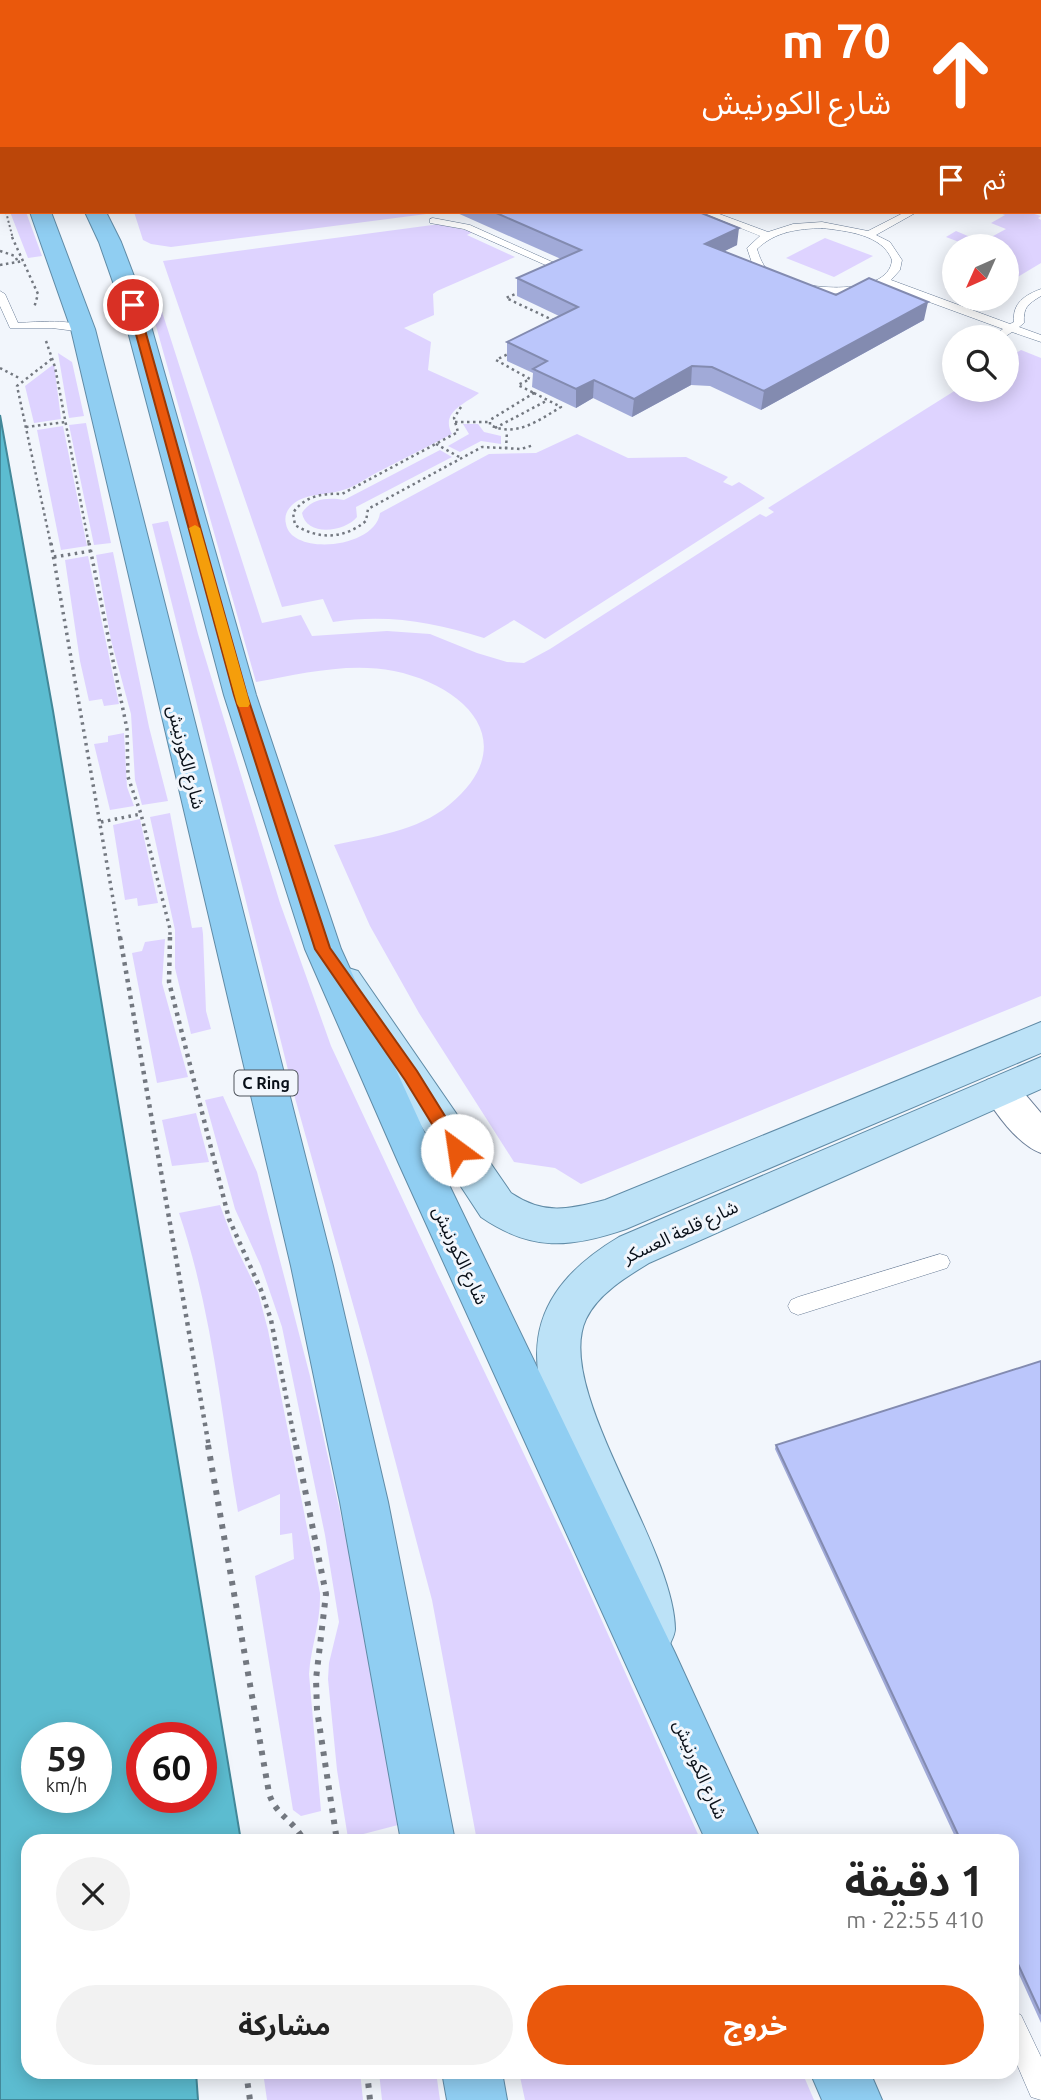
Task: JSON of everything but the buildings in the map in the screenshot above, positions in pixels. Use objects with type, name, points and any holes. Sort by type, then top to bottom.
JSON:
[{"type":"highway","name":"شارع الكورنيش","points":[[41,214],[80,318],[312,1266],[364,1502],[427,1834]]},
{"type":"highway","points":[[73,214],[85,244]]},
{"type":"highway","name":"شارع الكورنيش","points":[[101,217],[133,305],[240,695],[323,949],[418,1164],[731,1834]]},
{"type":"highway","points":[[121,349],[144,430],[150,439],[175,458]]},
{"type":"highway","points":[[473,2079],[477,2100]]},
{"type":"highway","points":[[843,2079],[852,2100]]},
{"type":"main road","points":[[323,949],[411,1075],[483,1189],[496,1205],[530,1225],[571,1227],[611,1216],[1022,1073]]},
{"type":"main road","name":"شارع قلعة العسكر","points":[[657,1671],[641,1584],[629,1546],[566,1400],[558,1359],[560,1334],[578,1293],[608,1265],[634,1250],[1022,1073]]},
{"type":"street","points":[[1022,1073],[1041,1138]]},
{"type":"lane","points":[[711,214],[767,235]]},
{"type":"lane","points":[[869,235],[908,214]]},
{"type":"lane","points":[[433,221],[467,227],[554,265]]},
{"type":"lane","points":[[822,225],[869,235],[894,252],[898,262],[894,272],[883,281],[866,287],[832,290],[797,286],[777,280],[761,270],[752,259],[752,248],[767,235],[798,226],[822,225]]},
{"type":"lane","points":[[883,281],[1012,325]]},
{"type":"lane","points":[[1015,325],[1018,311],[1024,302],[1041,292]]},
{"type":"lane","points":[[0,294],[12,324],[17,327],[80,318]]},
{"type":"lane","points":[[30,325],[57,317],[80,318]]},
{"type":"lane","points":[[1019,327],[1041,332]]},
{"type":"lane","points":[[1019,328],[1041,339]]},
{"type":"lane","points":[[798,1306],[940,1262]]},
{"type":"lane","points":[[1019,2039],[1041,2087]]},
{"type":"path","points":[[6,214],[21,261],[38,294],[35,312]]},
{"type":"path","points":[[0,251],[21,261]]},
{"type":"path","points":[[0,265],[21,261]]},
{"type":"path","points":[[554,265],[568,270],[506,298],[560,324]]},
{"type":"path","points":[[456,422],[488,422],[495,428],[507,431],[521,428],[561,407],[519,385],[530,379],[496,360],[517,350]]},
{"type":"path","points":[[301,1834],[275,1811],[269,1793],[171,1243],[54,556],[17,386],[53,358],[113,670],[127,729],[128,777],[141,814],[170,929],[169,982],[229,1219],[258,1283],[271,1320],[326,1594],[326,1623],[319,1651],[316,1692],[336,1834]]},
{"type":"path","points":[[0,368],[22,380]]},
{"type":"path","points":[[488,422],[496,414],[535,393]]},
{"type":"path","points":[[495,428],[548,400]]},
{"type":"path","points":[[461,407],[454,418],[458,432],[342,494],[321,495],[302,502],[293,513],[295,525],[310,534],[320,536],[353,531],[366,521],[368,509],[482,447],[506,449],[534,445]]},
{"type":"path","points":[[26,427],[66,422]]},
{"type":"path","points":[[506,449],[507,431]]},
{"type":"path","points":[[436,444],[462,458]]},
{"type":"path","points":[[54,556],[91,551]]},
{"type":"path","points":[[101,822],[141,814]]},
{"type":"path","points":[[247,2079],[250,2100]]},
{"type":"path","points":[[368,2079],[370,2100]]},
{"type":"shaded area","points":[[11,214],[27,214],[42,256],[28,258]]},
{"type":"shaded area","points":[[135,214],[427,214],[171,247],[143,240]]},
{"type":"shaded area","points":[[1002,214],[1041,216],[1038,218],[1041,220],[1041,263],[1019,276],[1019,234],[997,234],[1006,229],[991,223],[1005,215]]},
{"type":"shaded area","points":[[440,224],[473,232],[467,235],[515,257],[437,291],[433,294],[434,315],[404,328],[431,342],[428,370],[479,393],[452,414],[449,426],[452,434],[351,487],[304,498],[292,505],[285,518],[291,534],[302,541],[317,544],[349,541],[375,525],[380,513],[489,454],[536,453],[577,434],[628,458],[686,457],[728,477],[723,482],[732,486],[739,482],[765,498],[545,639],[514,620],[484,638],[410,621],[372,619],[333,622],[323,599],[282,607],[163,261]]},
{"type":"shaded area","points":[[825,238],[873,256],[834,277],[786,258]]},
{"type":"shaded area","points":[[156,293],[262,623],[301,615],[312,636],[387,631],[430,634],[507,662],[524,663],[550,649],[760,514],[766,517],[774,512],[768,508],[942,399],[942,402],[1019,402],[1019,351],[1041,358],[1041,996],[581,1184],[555,1168],[514,1162],[419,1013],[370,926],[334,845],[409,827],[437,814],[449,805],[471,782],[482,760],[483,740],[477,721],[463,704],[444,690],[394,671],[342,668],[256,682],[147,294]]},
{"type":"shaded area","points":[[58,353],[72,362],[84,416],[69,418]]},
{"type":"shaded area","points":[[54,364],[61,419],[34,423],[25,386]]},
{"type":"shaded area","points":[[86,423],[111,543],[94,545],[69,425]]},
{"type":"shaded area","points":[[463,424],[478,424],[484,432],[501,436],[501,444],[481,441],[460,452],[448,446],[469,434]]},
{"type":"shaded area","points":[[63,426],[87,546],[61,550],[37,430]]},
{"type":"shaded area","points":[[440,450],[452,457],[356,507],[357,517],[344,526],[318,529],[305,521],[302,513],[310,504],[326,499],[344,500]]},
{"type":"shaded area","points":[[168,521],[198,634],[280,903],[331,1046],[571,1552],[698,1834],[476,1834],[432,1600],[295,1098],[152,524]]},
{"type":"shaded area","points":[[113,552],[149,727],[168,801],[142,805],[135,780],[131,714],[111,640],[96,555]]},
{"type":"shaded area","points":[[88,556],[119,704],[104,706],[102,699],[89,701],[80,661],[65,560]]},
{"type":"shaded area","points":[[124,733],[127,787],[134,806],[110,810],[94,744],[108,742],[108,736]]},
{"type":"shaded area","points":[[170,813],[192,928],[202,927],[203,934],[206,1011],[211,1029],[191,1034],[175,968],[175,930],[150,817]]},
{"type":"shaded area","points":[[140,819],[158,903],[138,906],[137,898],[125,900],[113,825]]},
{"type":"shaded area","points":[[165,939],[162,983],[188,1077],[157,1083],[132,953],[142,951],[145,942]]},
{"type":"shaded area","points":[[223,1096],[257,1172],[310,1376],[358,1593],[392,1777],[398,1825],[363,1834],[347,1834],[337,1770],[328,1679],[339,1622],[325,1535],[282,1327],[261,1266],[235,1209],[205,1100]]},
{"type":"shaded area","points":[[196,1113],[209,1162],[172,1166],[162,1120]]},
{"type":"shaded area","points":[[220,1205],[234,1243],[258,1292],[268,1330],[320,1593],[309,1674],[321,1811],[301,1816],[293,1810],[255,1576],[294,1559],[292,1533],[280,1535],[280,1494],[238,1512],[208,1324],[179,1213]]},
{"type":"shaded area","points":[[264,2079],[361,2079],[363,2100],[267,2100]]},
{"type":"shaded area","points":[[380,2079],[437,2079],[440,2100],[382,2100]]},
{"type":"shaded area","points":[[520,2079],[805,2079],[814,2100],[525,2100]]},
{"type":"water","points":[[0,415],[53,711],[240,1834],[21,1834],[21,2079],[196,2079],[198,2100],[0,2100]]},
{"type":"slow traffic","points":[[195,528],[243,704]]},
{"type":"route","points":[[133,305],[240,695],[323,949],[411,1075],[457,1150]]}]
